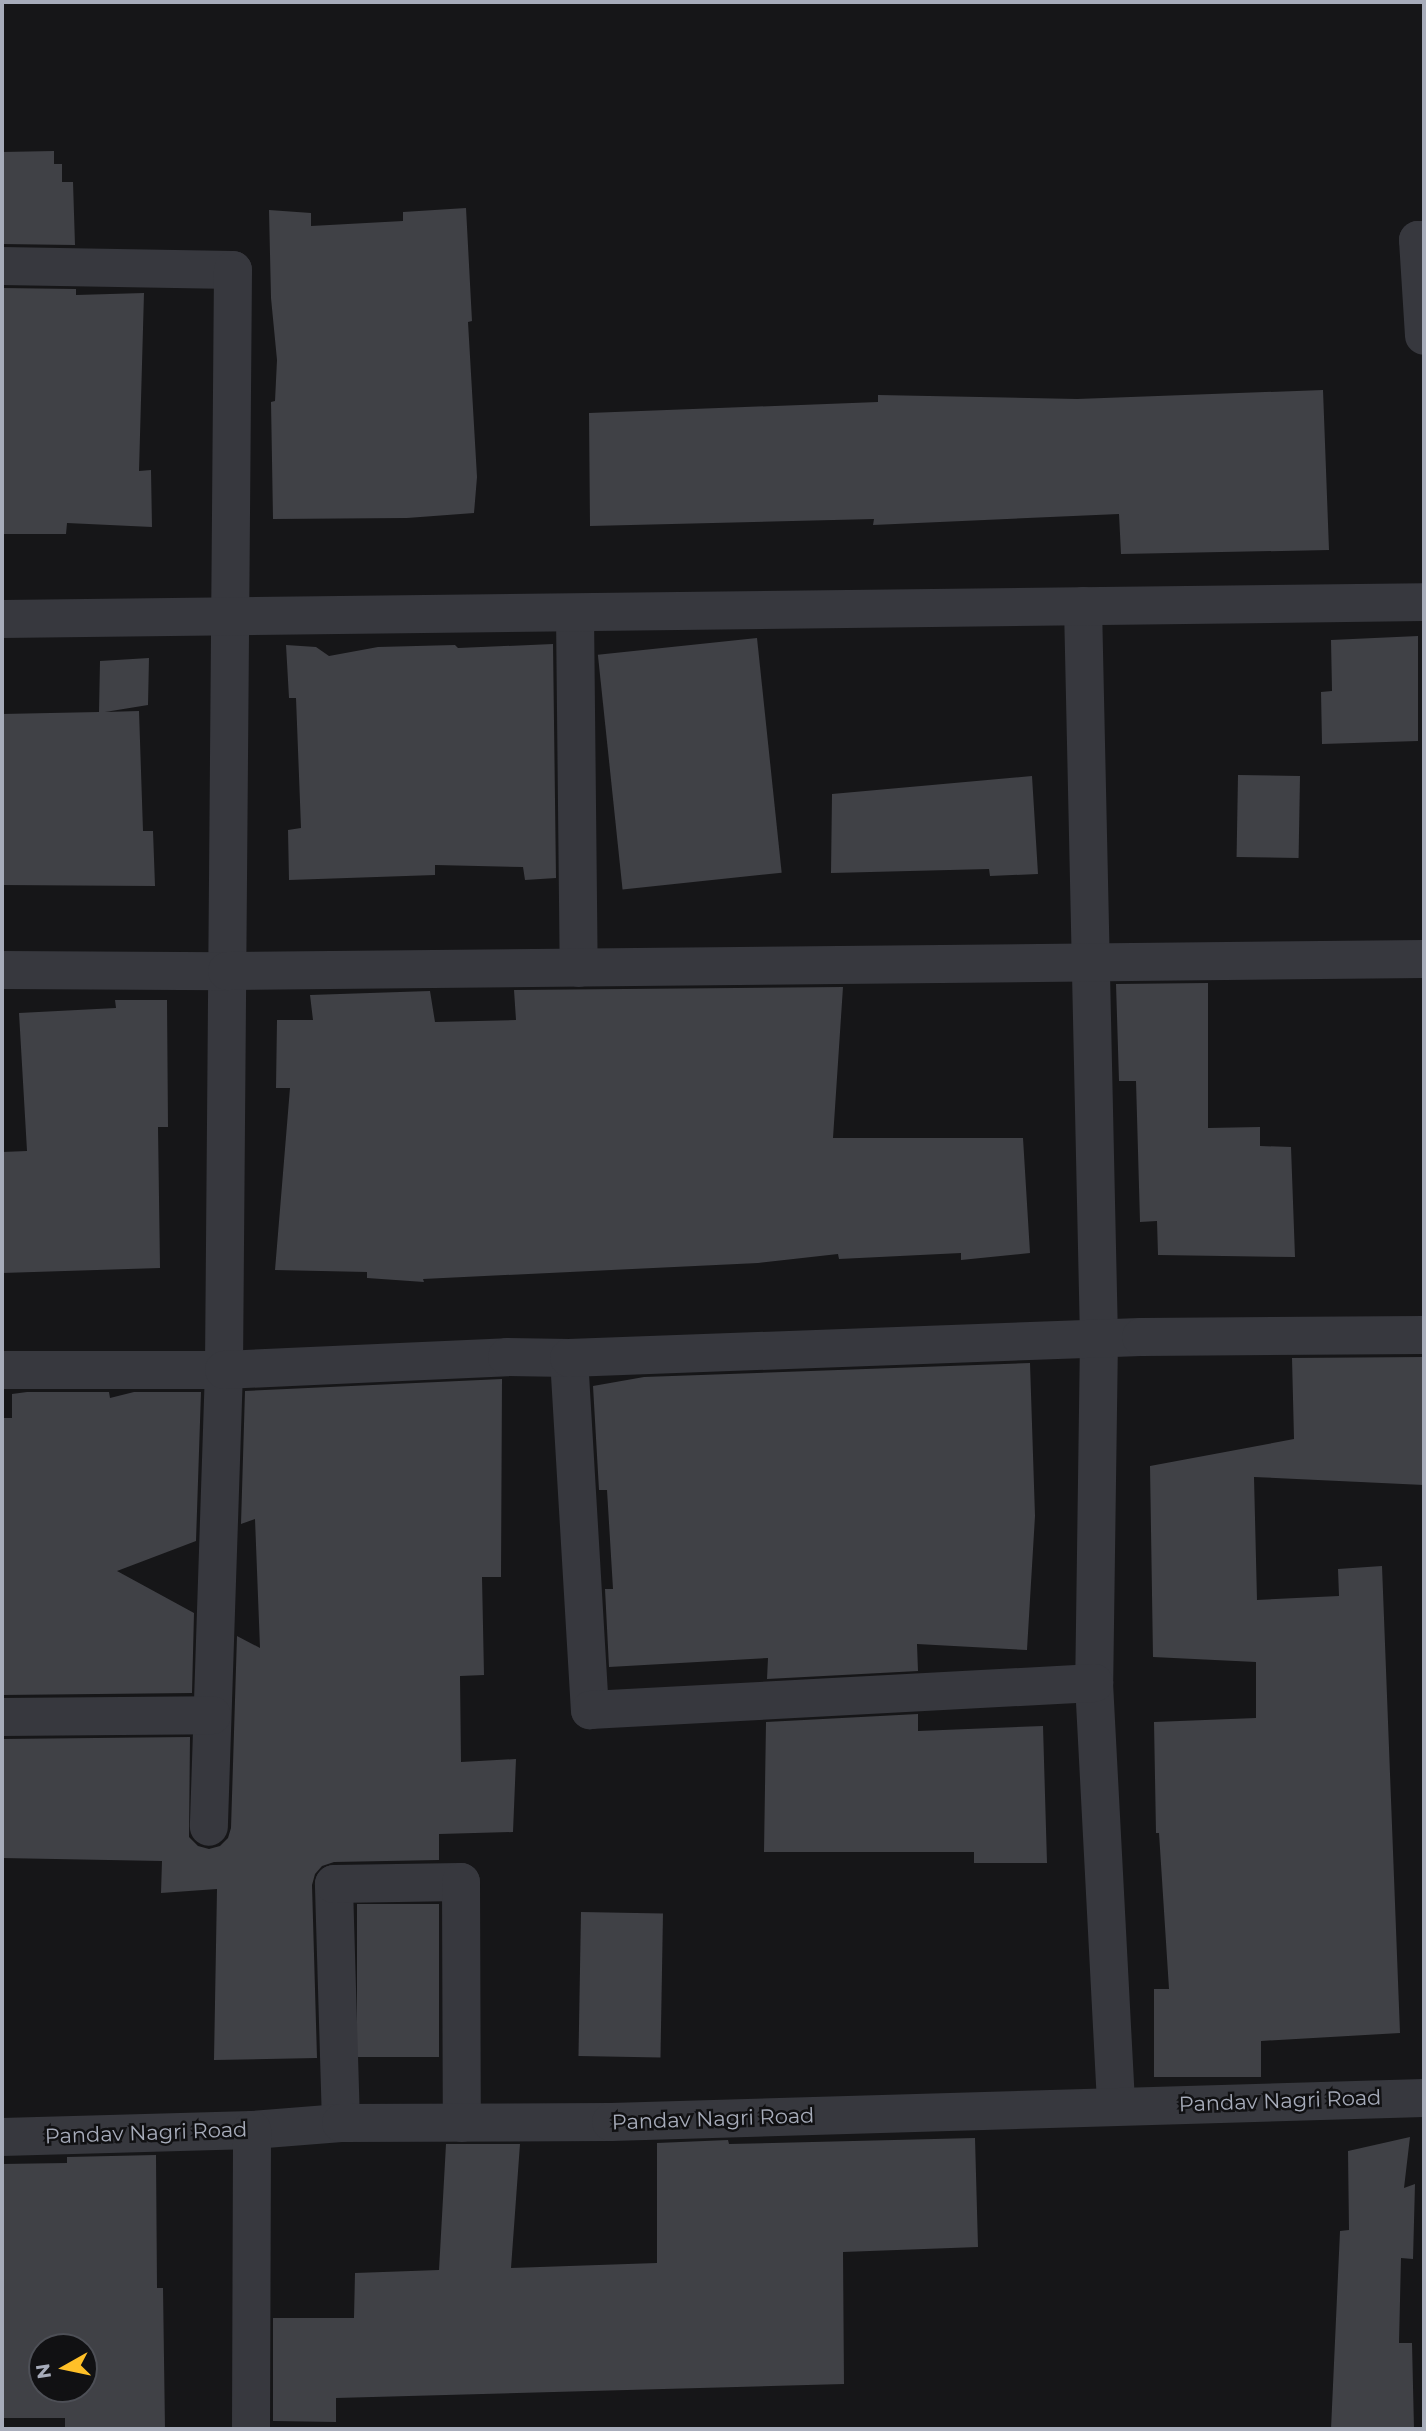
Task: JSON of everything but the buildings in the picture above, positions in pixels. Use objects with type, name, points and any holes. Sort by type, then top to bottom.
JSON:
[{"type":"street","points":[[1424,240],[1418,240],[1424,335]]},
{"type":"street","points":[[2,266],[233,270],[224,1370],[209,1827]]},
{"type":"street","points":[[2,619],[231,619],[1424,602]]},
{"type":"street","points":[[1083,607],[1099,1338],[1094,1683],[1116,2106]]},
{"type":"street","points":[[575,614],[579,968]]},
{"type":"street","points":[[2,970],[227,971],[1424,959]]},
{"type":"street","points":[[2,1370],[224,1370],[507,1357],[569,1358],[1099,1338],[1424,1335]]},
{"type":"street","points":[[569,1358],[590,1710],[1094,1683]]},
{"type":"street","points":[[2,1717],[212,1715]]},
{"type":"street","points":[[341,2123],[334,1884],[461,1882],[462,2123]]},
{"type":"street","name":"Pandav Nagri Road","points":[[2,2137],[252,2130],[341,2123],[624,2122],[1424,2098]]},
{"type":"street","points":[[251,2429],[252,2130]]}]
